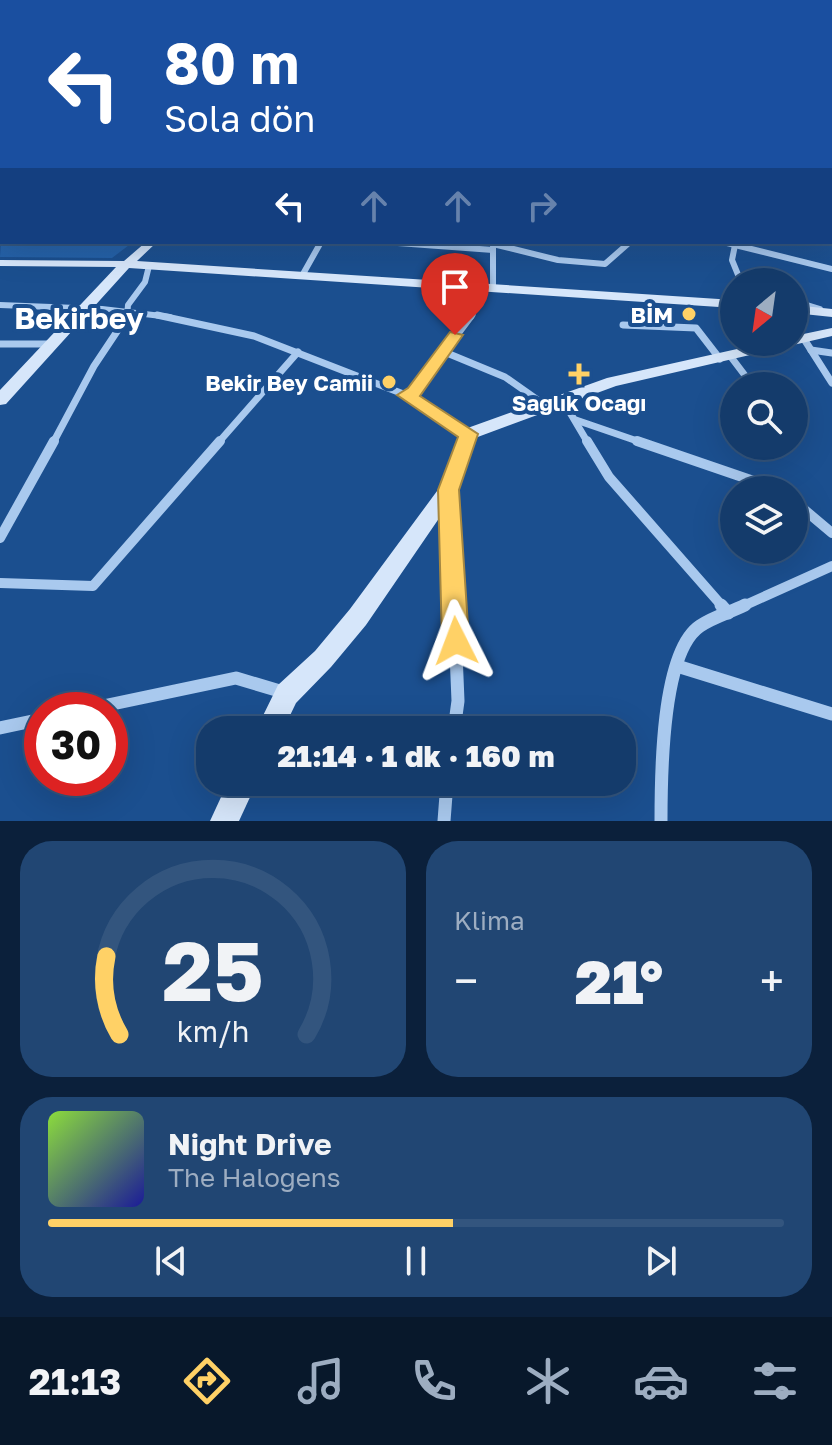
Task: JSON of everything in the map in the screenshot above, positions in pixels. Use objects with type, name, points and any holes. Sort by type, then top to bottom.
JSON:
[{"type":"street","points":[[0,400],[127,264],[150,244]]},
{"type":"street","points":[[303,274],[320,244]]},
{"type":"street","points":[[457,244],[493,245],[558,260],[605,264],[628,244]]},
{"type":"street","points":[[731,244],[832,269]]},
{"type":"street","points":[[406,395],[414,392],[428,375],[442,351],[469,320],[489,286],[493,245]]},
{"type":"street","points":[[735,245],[732,260],[735,268]]},
{"type":"street","points":[[0,263],[127,264],[720,303]]},
{"type":"street","points":[[130,312],[128,305],[145,282],[149,266]]},
{"type":"street","points":[[0,305],[88,307],[204,323],[298,352],[406,395],[468,434]]},
{"type":"street","points":[[808,305],[832,313]]},
{"type":"street","points":[[808,310],[832,313]]},
{"type":"street","points":[[0,538],[27,497],[105,344],[130,312]]},
{"type":"street","points":[[623,325],[696,328],[740,372]]},
{"type":"street","points":[[808,345],[832,332]]},
{"type":"street","points":[[0,344],[52,344]]},
{"type":"street","points":[[808,345],[832,353]]},
{"type":"street","points":[[808,345],[832,383]]},
{"type":"street","points":[[442,351],[505,377],[554,402],[575,420],[609,477],[728,613]]},
{"type":"street","points":[[0,583],[93,586],[298,352]]},
{"type":"street","points":[[276,716],[287,694],[323,659],[358,617],[448,490],[468,434],[612,382],[739,356]]},
{"type":"street","points":[[575,420],[739,476]]},
{"type":"street","points":[[448,490],[458,701],[456,716]]},
{"type":"street","points":[[808,513],[832,533]]},
{"type":"street","points":[[661,821],[661,749],[678,657],[698,627],[832,566]]},
{"type":"street","points":[[677,666],[832,714]]},
{"type":"street","points":[[128,701],[236,678],[287,694]]},
{"type":"street","points":[[0,728],[24,723]]},
{"type":"street","points":[[224,821],[236,796]]},
{"type":"street","points":[[444,821],[446,796]]},
{"type":"shaded area","points":[[1,244],[130,244],[112,258],[0,257]]},
{"type":"place","name":"BİM","points":[[689,314]]},
{"type":"place","name":"Saglık Ocagı","points":[[579,374]]},
{"type":"place","name":"Bekir Bey Camii","points":[[389,382]]},
{"type":"district","name":"Bekirbey","points":[[79,318]]},
{"type":"route","points":[[455,335],[414,392],[406,395],[468,434],[448,490],[456,641]]}]
